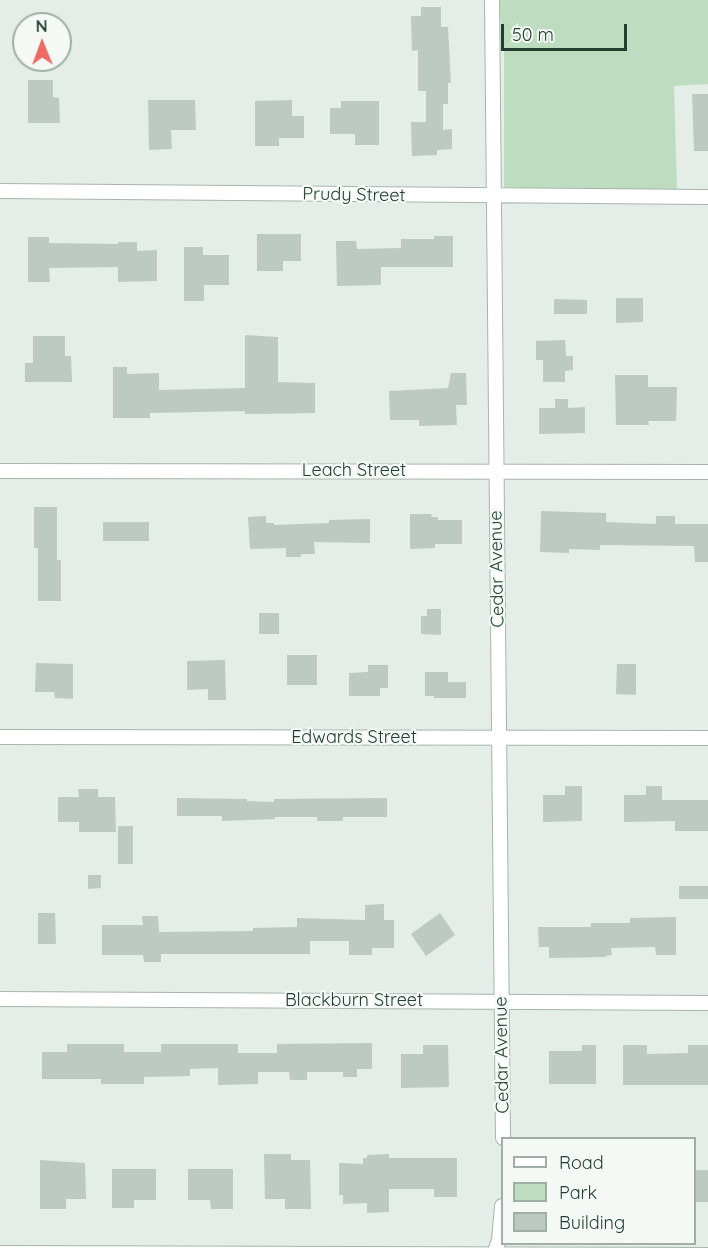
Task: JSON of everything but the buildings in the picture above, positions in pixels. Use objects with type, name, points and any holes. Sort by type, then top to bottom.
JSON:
[{"type":"street","name":"Cedar Avenue","points":[[492,0],[503,1137]]},
{"type":"street","name":"Prudy Street","points":[[0,191],[708,197]]},
{"type":"street","name":"Leach Street","points":[[0,471],[708,472]]},
{"type":"street","name":"Edwards Street","points":[[0,737],[708,738]]},
{"type":"street","name":"Blackburn Street","points":[[0,999],[708,1003]]},
{"type":"street","points":[[493,1256],[500,1240],[501,1223]]},
{"type":"street","points":[[0,1253],[17,1255],[708,1255]]},
{"type":"green space","points":[[498,0],[708,0],[708,84],[674,86],[677,191],[504,195],[504,43]]}]
